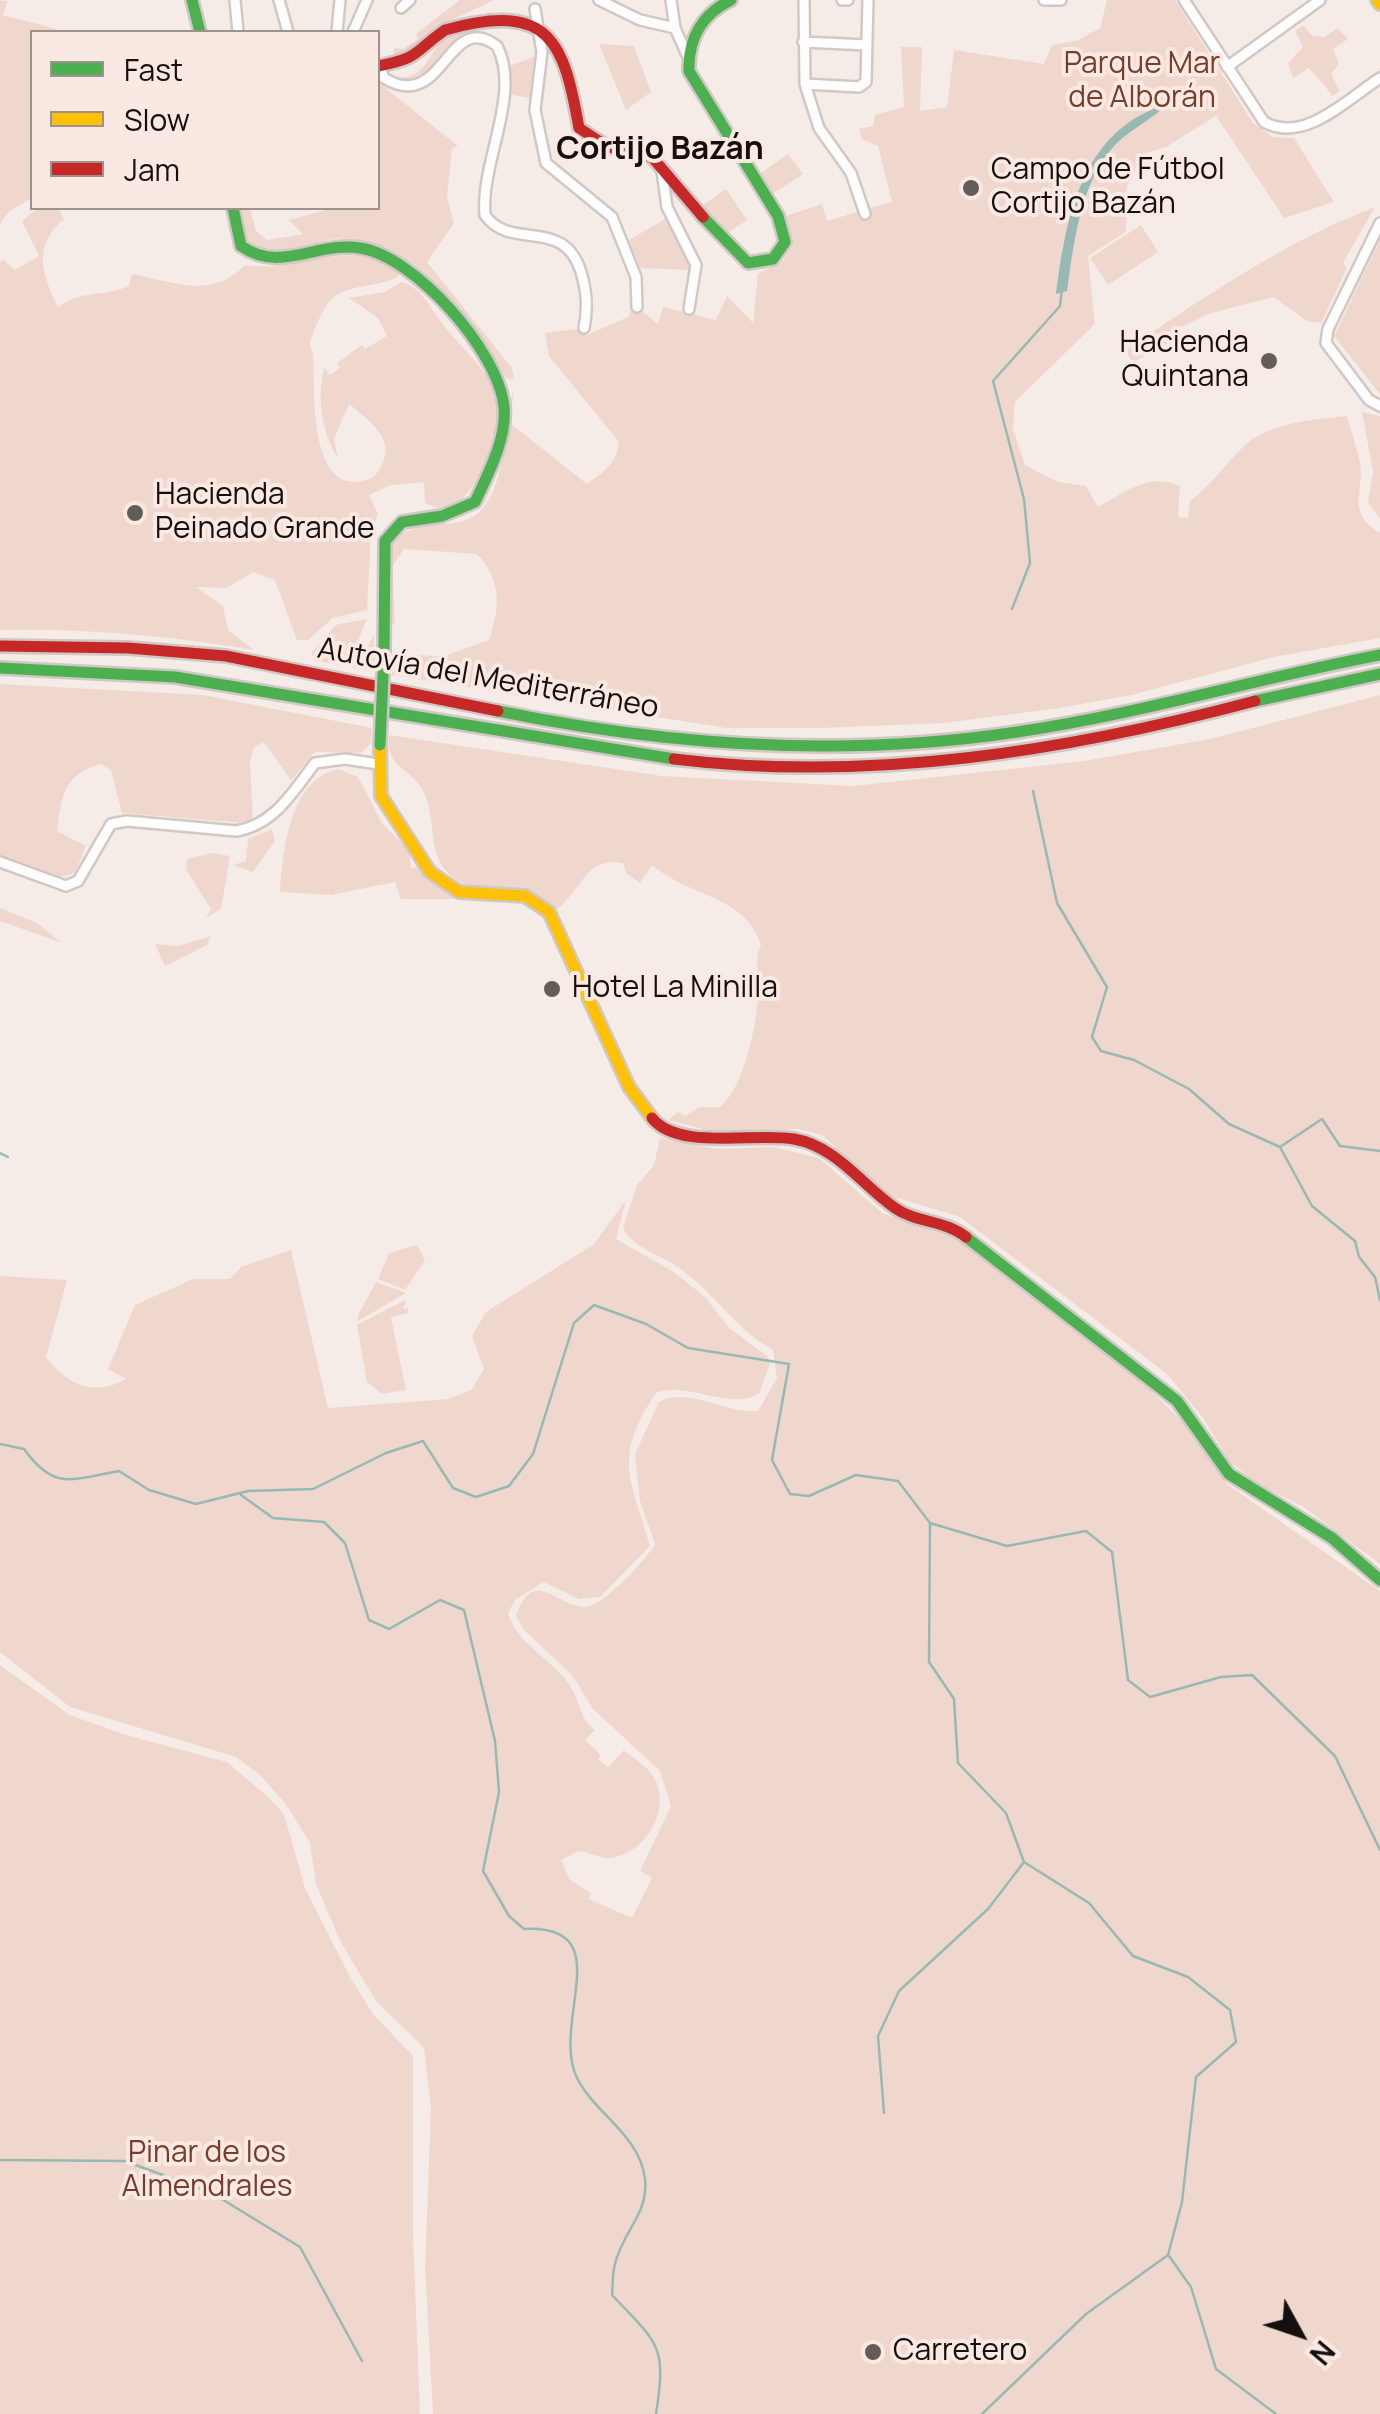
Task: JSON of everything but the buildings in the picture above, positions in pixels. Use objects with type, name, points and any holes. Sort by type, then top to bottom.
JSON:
[{"type":"main road","points":[[192,0],[200,30]]},
{"type":"main road","points":[[529,6],[564,45],[579,128],[608,147],[645,154],[662,167],[741,261],[762,265],[782,251],[785,233],[688,71],[687,55],[706,16],[714,6],[731,0]]},
{"type":"main road","points":[[380,66],[415,58],[444,31],[499,4]]},
{"type":"main road","points":[[233,210],[241,246],[261,260],[291,259],[340,245],[388,256],[436,296],[496,374],[500,387],[504,409],[500,430],[475,502],[442,516],[402,522],[385,541],[378,764],[381,796],[430,872],[444,884],[476,894],[525,896],[549,912],[628,1087],[657,1124],[684,1136],[794,1139],[824,1149],[899,1211],[954,1226],[1176,1400],[1228,1474],[1332,1538],[1380,1580]]},
{"type":"main road","name":"Autovía del Mediterráneo","points":[[0,646],[58,645],[253,660],[568,726],[680,740],[789,745],[922,743],[1058,726],[1380,655]]},
{"type":"main road","name":"Autovía del Mediterráneo","points":[[0,668],[56,666],[250,688],[695,762],[794,766],[927,763],[1005,755],[1158,726],[1380,674]]},
{"type":"street","points":[[235,0],[232,8],[238,30]]},
{"type":"street","points":[[279,0],[287,30]]},
{"type":"street","points":[[337,30],[340,0]]},
{"type":"street","points":[[355,30],[367,0]]},
{"type":"street","points":[[401,8],[410,0]]},
{"type":"street","points":[[600,0],[640,20],[675,28]]},
{"type":"street","points":[[671,0],[675,28],[687,55]]},
{"type":"street","points":[[804,0],[806,84],[819,128],[850,173],[865,214]]},
{"type":"street","points":[[806,84],[860,87],[866,82],[868,0]]},
{"type":"street","points":[[1044,0],[1061,0]]},
{"type":"street","points":[[1184,0],[1264,122],[1286,132],[1310,124],[1380,78]]},
{"type":"street","points":[[1227,67],[1320,0]]},
{"type":"street","points":[[529,6],[542,52],[536,110],[546,163],[612,217],[636,277],[637,308]]},
{"type":"street","points":[[380,70],[384,78],[408,87],[432,78],[445,57],[465,41],[480,38],[497,46],[504,73],[497,141],[486,169],[485,216],[504,232],[544,235],[564,245],[576,260],[586,290],[584,328]]},
{"type":"street","points":[[803,42],[866,46]]},
{"type":"street","points":[[662,167],[667,208],[696,265],[689,310]]},
{"type":"street","points":[[1380,223],[1328,329],[1326,343],[1370,400],[1380,406]]},
{"type":"street","points":[[0,862],[66,886],[78,881],[110,824],[128,821],[236,832],[252,829],[268,822],[315,763],[345,759],[378,764]]},
{"type":"green space","points":[[0,0],[8,1],[3,15],[60,30],[30,30],[30,199],[8,212],[0,224]]},
{"type":"green space","points":[[460,0],[494,0],[452,20],[415,52],[394,58],[394,48],[403,49],[418,39],[416,34]]},
{"type":"green space","name":"Parque Mar de Alborán","points":[[1107,0],[1175,0],[1253,123],[1273,137],[1294,138],[1334,202],[1284,218],[1216,116],[1166,147],[1143,154],[1127,187],[1126,232],[1088,256],[1095,324],[1015,402],[1013,429],[1025,465],[1058,482],[1086,486],[1098,507],[1147,483],[1168,482],[1180,486],[1178,517],[1188,518],[1190,501],[1254,438],[1292,424],[1347,416],[1360,463],[1360,509],[1369,525],[1380,533],[1380,638],[1274,657],[1132,695],[1053,709],[944,723],[822,728],[726,728],[391,675],[392,652],[442,657],[489,640],[495,616],[495,584],[477,554],[404,549],[392,567],[395,625],[389,623],[388,561],[396,540],[406,532],[460,522],[482,509],[497,482],[514,389],[510,423],[587,484],[615,456],[619,442],[549,356],[545,333],[576,329],[587,335],[628,317],[632,309],[642,311],[658,324],[663,307],[716,320],[727,296],[753,323],[758,274],[782,262],[793,244],[786,216],[822,204],[827,221],[857,212],[860,216],[868,208],[892,202],[878,146],[862,139],[859,129],[873,126],[875,115],[904,107],[901,47],[922,47],[920,111],[947,107],[954,50],[1044,64],[1052,45],[1076,41],[1100,28]]},
{"type":"green space","points":[[473,22],[479,33],[454,46],[427,73],[407,81],[393,78],[419,71],[443,39]]},
{"type":"green space","points":[[1303,25],[1312,36],[1325,37],[1337,28],[1348,39],[1333,49],[1339,64],[1331,74],[1340,91],[1333,96],[1309,68],[1293,78],[1288,63],[1303,47],[1295,31]]},
{"type":"green space","points":[[599,44],[634,46],[651,92],[626,110]]},
{"type":"green space","points":[[536,56],[530,98],[507,94],[510,66]]},
{"type":"green space","points":[[380,84],[458,146],[452,148],[447,197],[454,223],[427,262],[512,368],[514,380],[506,378],[476,333],[436,286],[388,251],[363,242],[336,239],[289,252],[261,252],[246,240],[238,210],[251,210],[256,231],[267,240],[303,234],[289,220],[326,210],[380,210]]},
{"type":"green space","points":[[788,154],[803,174],[772,194],[758,175]]},
{"type":"green space","points":[[726,189],[747,220],[726,234],[703,205]]},
{"type":"green space","points":[[1375,207],[1343,263],[1347,268],[1321,323],[1307,321],[1273,297],[1208,314],[1180,328],[1182,335],[1132,363],[1126,350],[1216,290],[1310,236]]},
{"type":"green space","points":[[36,210],[59,210],[64,219],[48,239],[43,260],[47,283],[58,307],[75,298],[129,286],[132,274],[178,284],[206,285],[232,276],[245,265],[286,265],[340,256],[358,256],[398,271],[399,276],[390,280],[335,296],[315,329],[310,343],[316,417],[326,461],[336,475],[352,482],[374,477],[382,465],[382,436],[349,404],[334,439],[338,459],[322,414],[321,391],[324,367],[330,375],[340,368],[337,363],[362,345],[365,349],[387,336],[378,318],[349,298],[385,292],[402,282],[426,300],[486,376],[495,396],[493,445],[479,477],[458,503],[445,511],[425,503],[424,482],[391,485],[369,495],[378,514],[371,532],[367,610],[333,618],[308,640],[297,640],[275,580],[253,572],[227,588],[196,587],[223,606],[228,630],[254,650],[127,634],[0,630],[0,264],[2,259],[15,270],[39,256],[22,221]]},
{"type":"green space","points":[[665,219],[689,259],[691,270],[640,268],[629,240]]},
{"type":"green space","points":[[1141,225],[1158,252],[1108,285],[1090,258]]},
{"type":"green space","points":[[1380,240],[1380,394],[1334,336]]},
{"type":"green space","points":[[1362,412],[1380,416],[1380,519],[1368,502],[1373,472]]},
{"type":"green space","points":[[367,619],[354,650],[364,653],[374,635],[375,672],[313,660],[312,652],[336,625]]},
{"type":"green space","points":[[0,684],[203,695],[372,728],[371,743],[361,753],[315,752],[291,780],[264,742],[254,747],[250,762],[253,821],[243,823],[122,813],[111,770],[100,764],[88,769],[66,788],[57,831],[86,846],[75,873],[60,877],[0,856]]},
{"type":"green space","points":[[1380,695],[1380,1564],[1302,1506],[1259,1485],[1230,1462],[1203,1418],[1167,1374],[960,1217],[888,1195],[822,1135],[798,1129],[715,1132],[668,1120],[678,1112],[685,1116],[700,1107],[720,1107],[736,1084],[753,1033],[758,999],[757,960],[761,945],[753,929],[729,906],[652,865],[640,883],[626,873],[623,863],[600,865],[556,910],[528,895],[458,881],[437,854],[423,791],[395,761],[389,747],[389,735],[662,776],[853,786],[1084,761],[1210,739]]},
{"type":"green space","points":[[339,769],[358,777],[382,823],[409,851],[411,868],[419,867],[445,892],[464,899],[401,899],[395,882],[331,895],[280,892],[287,837],[300,801],[323,775]]},
{"type":"green space","points":[[272,829],[275,841],[253,872],[233,865],[246,861],[248,839]]},
{"type":"green space","points":[[211,853],[230,856],[221,909],[206,918],[211,909],[186,869],[187,859]]},
{"type":"green space","points":[[0,908],[37,923],[62,943],[0,921]]},
{"type":"green space","points":[[211,936],[207,945],[165,966],[155,944],[178,946]]},
{"type":"green space","points":[[660,1138],[717,1149],[773,1147],[819,1158],[882,1213],[955,1238],[1145,1385],[1181,1420],[1227,1484],[1380,1591],[1380,2414],[433,2414],[425,2267],[431,2108],[424,2048],[376,2001],[340,1941],[316,1884],[310,1843],[285,1803],[259,1774],[236,1757],[70,1707],[0,1652],[0,1276],[67,1280],[46,1357],[72,1381],[103,1387],[126,1379],[108,1369],[135,1305],[193,1279],[230,1279],[241,1267],[291,1250],[328,1408],[449,1399],[472,1389],[484,1369],[472,1336],[486,1312],[594,1244],[626,1200],[616,1239],[674,1272],[705,1297],[729,1328],[767,1356],[770,1364],[759,1394],[746,1398],[721,1398],[682,1390],[656,1393],[634,1435],[629,1469],[650,1546],[600,1597],[579,1599],[544,1582],[515,1600],[508,1613],[520,1635],[572,1689],[595,1730],[585,1740],[601,1755],[598,1759],[608,1767],[624,1750],[644,1765],[658,1789],[658,1815],[634,1848],[609,1858],[579,1851],[561,1860],[570,1880],[591,1893],[589,1899],[632,1918],[652,1878],[640,1871],[671,1806],[660,1771],[593,1709],[572,1675],[524,1630],[516,1616],[530,1593],[538,1591],[575,1606],[593,1605],[624,1581],[651,1551],[655,1544],[640,1501],[635,1454],[659,1402],[682,1397],[758,1411],[777,1378],[773,1350],[746,1331],[692,1278],[641,1246],[623,1228],[637,1185],[654,1165]]},
{"type":"green space","points":[[417,1245],[425,1260],[405,1290],[378,1279],[389,1253]]},
{"type":"green space","points":[[376,1282],[406,1293],[358,1321],[358,1315]]},
{"type":"green space","points":[[407,1299],[403,1309],[408,1308],[409,1313],[391,1317],[406,1390],[382,1394],[367,1382],[357,1325]]},
{"type":"green space","name":"Pinar de los Almendrales","points":[[0,1665],[70,1715],[126,1735],[227,1762],[284,1814],[305,1888],[350,1977],[373,2014],[413,2056],[413,2234],[420,2414],[0,2414]]},
{"type":"water","points":[[1158,107],[1160,111],[1116,144],[1094,176],[1081,213],[1067,291],[1056,294],[1072,210],[1094,160],[1111,138]]},
{"type":"waterway","points":[[1012,609],[1030,563],[1024,499],[993,381],[1060,306],[1062,289]]},
{"type":"waterway","points":[[1033,791],[1057,903],[1107,987],[1092,1037],[1101,1051],[1134,1060],[1189,1089],[1229,1124],[1280,1147],[1322,1119],[1340,1146],[1380,1151]]},
{"type":"waterway","points":[[1280,1147],[1312,1206],[1355,1241],[1359,1257],[1375,1277],[1380,1300]]},
{"type":"waterway","points":[[0,1153],[8,1157]]},
{"type":"waterway","points":[[0,1444],[24,1449],[35,1463],[55,1477],[76,1479],[119,1471],[149,1490],[196,1504],[248,1491],[313,1489],[386,1453],[423,1441],[453,1488],[476,1497],[509,1486],[533,1454],[574,1323],[594,1305],[646,1324],[688,1348],[789,1364],[772,1460],[790,1494],[809,1496],[856,1475],[898,1481],[930,1523],[1007,1546],[1086,1531],[1112,1552],[1128,1680],[1150,1697],[1221,1677],[1252,1675],[1335,1756],[1380,1850]]},
{"type":"waterway","points":[[241,1495],[273,1518],[324,1522],[345,1543],[369,1620],[389,1629],[440,1600],[464,1610],[495,1741],[499,1792],[483,1871],[509,1916],[524,1929],[553,1932],[569,1942],[576,1959],[571,2055],[577,2078],[635,2150],[645,2179],[643,2203],[618,2253],[612,2295],[640,2324],[655,2347],[660,2373],[656,2414]]},
{"type":"waterway","points":[[930,1523],[929,1662],[954,1699],[958,1763],[1006,1813],[1024,1862],[1089,1903],[1133,1956],[1188,1977],[1230,2010],[1236,2042],[1196,2077],[1182,2202],[1168,2255],[1086,2314],[982,2414]]},
{"type":"waterway","points":[[884,2113],[878,2036],[899,1991],[988,1909],[1024,1862]]},
{"type":"waterway","points":[[0,2160],[125,2161]]},
{"type":"waterway","points":[[130,2163],[212,2193],[300,2247],[362,2361]]},
{"type":"waterway","points":[[1169,2256],[1191,2287],[1216,2369],[1276,2414]]},
{"type":"traffic: fast","points":[[192,0],[200,30]]},
{"type":"traffic: fast","points":[[703,217],[748,263],[773,259],[785,242],[778,216],[689,71],[691,48],[699,29],[712,12],[731,0]]},
{"type":"traffic: fast","points":[[233,210],[241,246],[256,254],[285,257],[360,248],[405,268],[451,310],[471,335],[499,385],[504,407],[503,431],[475,502],[442,516],[402,522],[385,541],[384,653]]},
{"type":"traffic: fast","points":[[380,745],[384,653]]},
{"type":"traffic: fast","points":[[498,711],[692,740],[887,745],[1063,724],[1380,655]]},
{"type":"traffic: fast","points":[[0,668],[175,677],[674,759]]},
{"type":"traffic: fast","points":[[1255,701],[1380,674]]},
{"type":"traffic: fast","points":[[966,1237],[1177,1401],[1229,1474],[1332,1538],[1380,1580]]},
{"type":"traffic: slow","points":[[1377,0],[1380,4]]},
{"type":"traffic: slow","points":[[380,745],[381,796],[430,872],[459,892],[525,896],[549,912],[629,1087],[652,1118]]},
{"type":"traffic: jam","points":[[380,66],[410,57],[445,30],[481,22],[509,21],[530,26],[546,36],[558,52],[567,73],[579,128],[608,147],[652,157],[703,217]]},
{"type":"traffic: jam","points":[[0,646],[128,648],[226,656],[498,711]]},
{"type":"traffic: jam","points":[[674,759],[821,767],[968,758],[1112,735],[1255,701]]},
{"type":"traffic: jam","points":[[652,1118],[664,1128],[698,1137],[778,1137],[809,1143],[836,1158],[895,1208],[966,1237]]},
{"type":"place","name":"Campo de Fútbol Cortijo Bazán","points":[[971,188]]},
{"type":"place","name":"Hacienda Quintana","points":[[1269,361]]},
{"type":"place","name":"Hacienda Peinado Grande","points":[[135,513]]},
{"type":"place","name":"Hotel La Minilla","points":[[552,989]]},
{"type":"place","name":"Carretero","points":[[873,2352]]},
{"type":"district","name":"Cortijo Bazán","points":[[660,150]]}]
